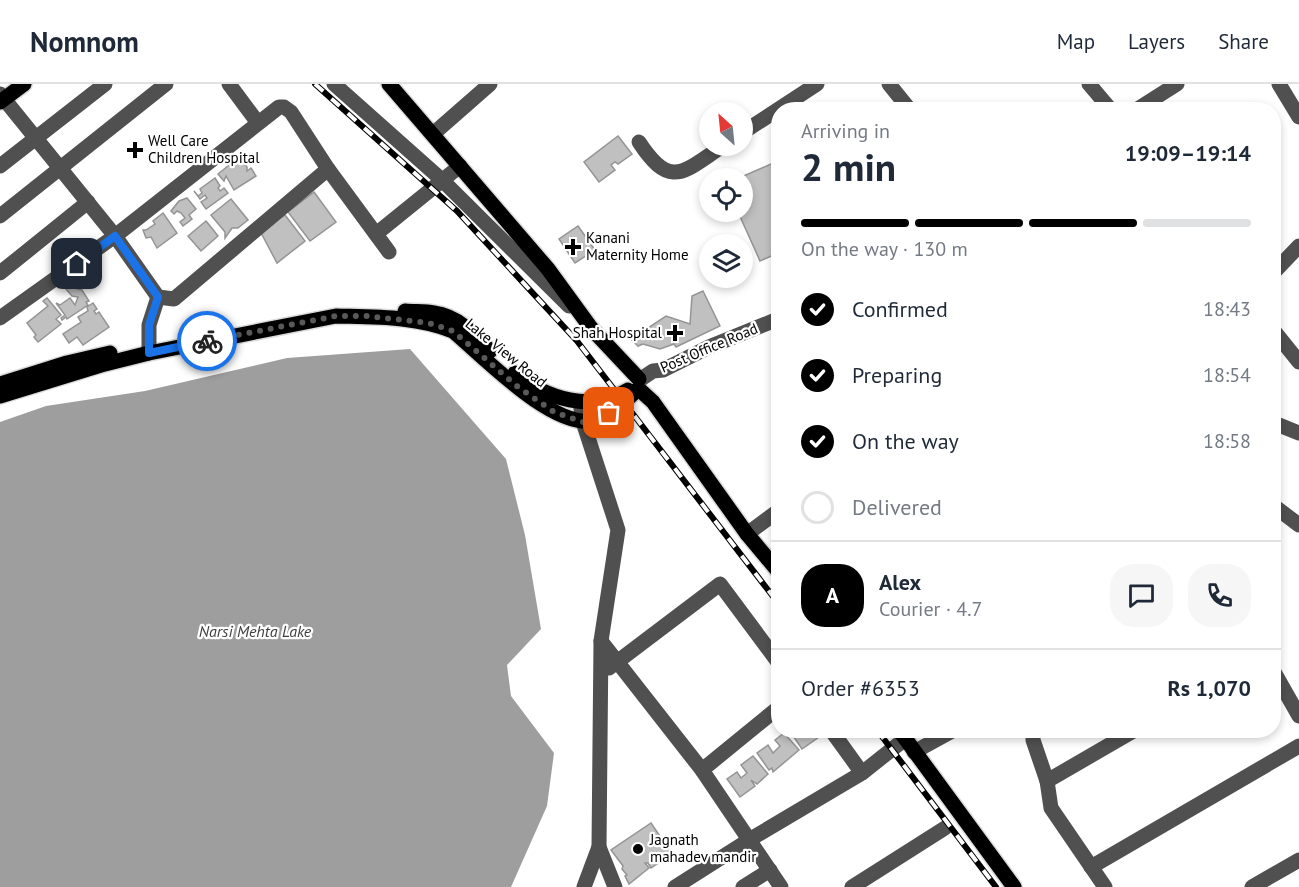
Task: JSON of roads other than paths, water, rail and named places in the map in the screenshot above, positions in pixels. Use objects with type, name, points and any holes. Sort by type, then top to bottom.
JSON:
[{"type":"main road","points":[[1,97],[12,84]]},
{"type":"main road","points":[[1,97],[24,84]]},
{"type":"main road","points":[[389,84],[548,269],[591,328],[653,402],[747,534],[771,563]]},
{"type":"main road","name":"Lake View Road","points":[[4,389],[101,365],[149,349],[333,307],[436,313],[466,327],[524,381],[560,398],[580,402]]},
{"type":"main road","name":"Lake View Road","points":[[149,349],[336,316],[367,316],[429,323],[453,331],[546,408],[583,422]]},
{"type":"main road","points":[[580,402],[600,402],[639,386]]},
{"type":"main road","points":[[583,422],[596,420],[609,413],[639,386]]},
{"type":"main road","points":[[906,741],[1014,887]]},
{"type":"street","points":[[0,166],[105,84]]},
{"type":"street","points":[[228,84],[258,123]]},
{"type":"street","points":[[334,84],[442,180],[591,328]]},
{"type":"street","points":[[433,134],[490,84]]},
{"type":"street","points":[[789,102],[817,84]]},
{"type":"street","points":[[889,84],[904,102]]},
{"type":"street","points":[[1089,84],[1104,102]]},
{"type":"street","points":[[1149,102],[1177,84]]},
{"type":"street","points":[[1279,84],[1299,117]]},
{"type":"street","points":[[0,216],[157,87]]},
{"type":"street","points":[[1,97],[115,236],[158,297],[174,299],[328,169]]},
{"type":"street","points":[[0,318],[115,236],[279,107],[284,107],[291,112],[328,169],[389,252]]},
{"type":"street","points":[[753,126],[771,114]]},
{"type":"street","points":[[639,142],[660,168],[672,173],[681,173],[707,156]]},
{"type":"street","points":[[376,234],[460,166]]},
{"type":"street","points":[[0,273],[88,202]]},
{"type":"street","points":[[1281,265],[1299,246]]},
{"type":"street","points":[[149,349],[149,325],[158,297]]},
{"type":"street","name":"Post Office Road","points":[[639,386],[658,378],[663,370],[709,346],[771,324]]},
{"type":"street","points":[[1281,342],[1299,362]]},
{"type":"street","points":[[580,402],[583,422],[618,530],[601,641],[599,847],[584,887]]},
{"type":"street","points":[[1281,426],[1299,433]]},
{"type":"street","points":[[1281,511],[1299,525]]},
{"type":"street","points":[[747,534],[771,516]]},
{"type":"street","points":[[601,674],[720,584],[771,653]]},
{"type":"street","points":[[601,641],[702,770],[782,887]]},
{"type":"street","points":[[1281,684],[1299,716]]},
{"type":"street","points":[[702,770],[771,714]]},
{"type":"street","points":[[837,738],[862,773]]},
{"type":"street","points":[[1033,738],[1047,781],[1051,808],[1105,887]]},
{"type":"street","points":[[1047,781],[1121,738]]},
{"type":"street","points":[[675,887],[862,773],[906,741]]},
{"type":"street","points":[[1091,867],[1299,746]]},
{"type":"street","points":[[852,887],[945,828]]},
{"type":"street","points":[[599,847],[615,887]]},
{"type":"street","points":[[1252,887],[1299,860]]},
{"type":"street","points":[[743,887],[770,870]]},
{"type":"water","name":"Narsi Mehta Lake","points":[[410,349],[506,459],[525,535],[541,629],[507,665],[511,696],[554,753],[547,806],[511,887],[0,887],[0,422],[46,406],[145,391],[287,358]]},
{"type":"railway","points":[[315,84],[457,211],[577,341],[771,594]]},
{"type":"railway","points":[[883,738],[996,887]]},
{"type":"place","name":"Well Care Children Hospital","points":[[135,150]]},
{"type":"place","name":"Kanani Maternity Home","points":[[573,247]]},
{"type":"place","name":"Shah Hospital","points":[[675,333]]},
{"type":"place","name":"Jagnath mahadev mandir","points":[[638,849]]}]
